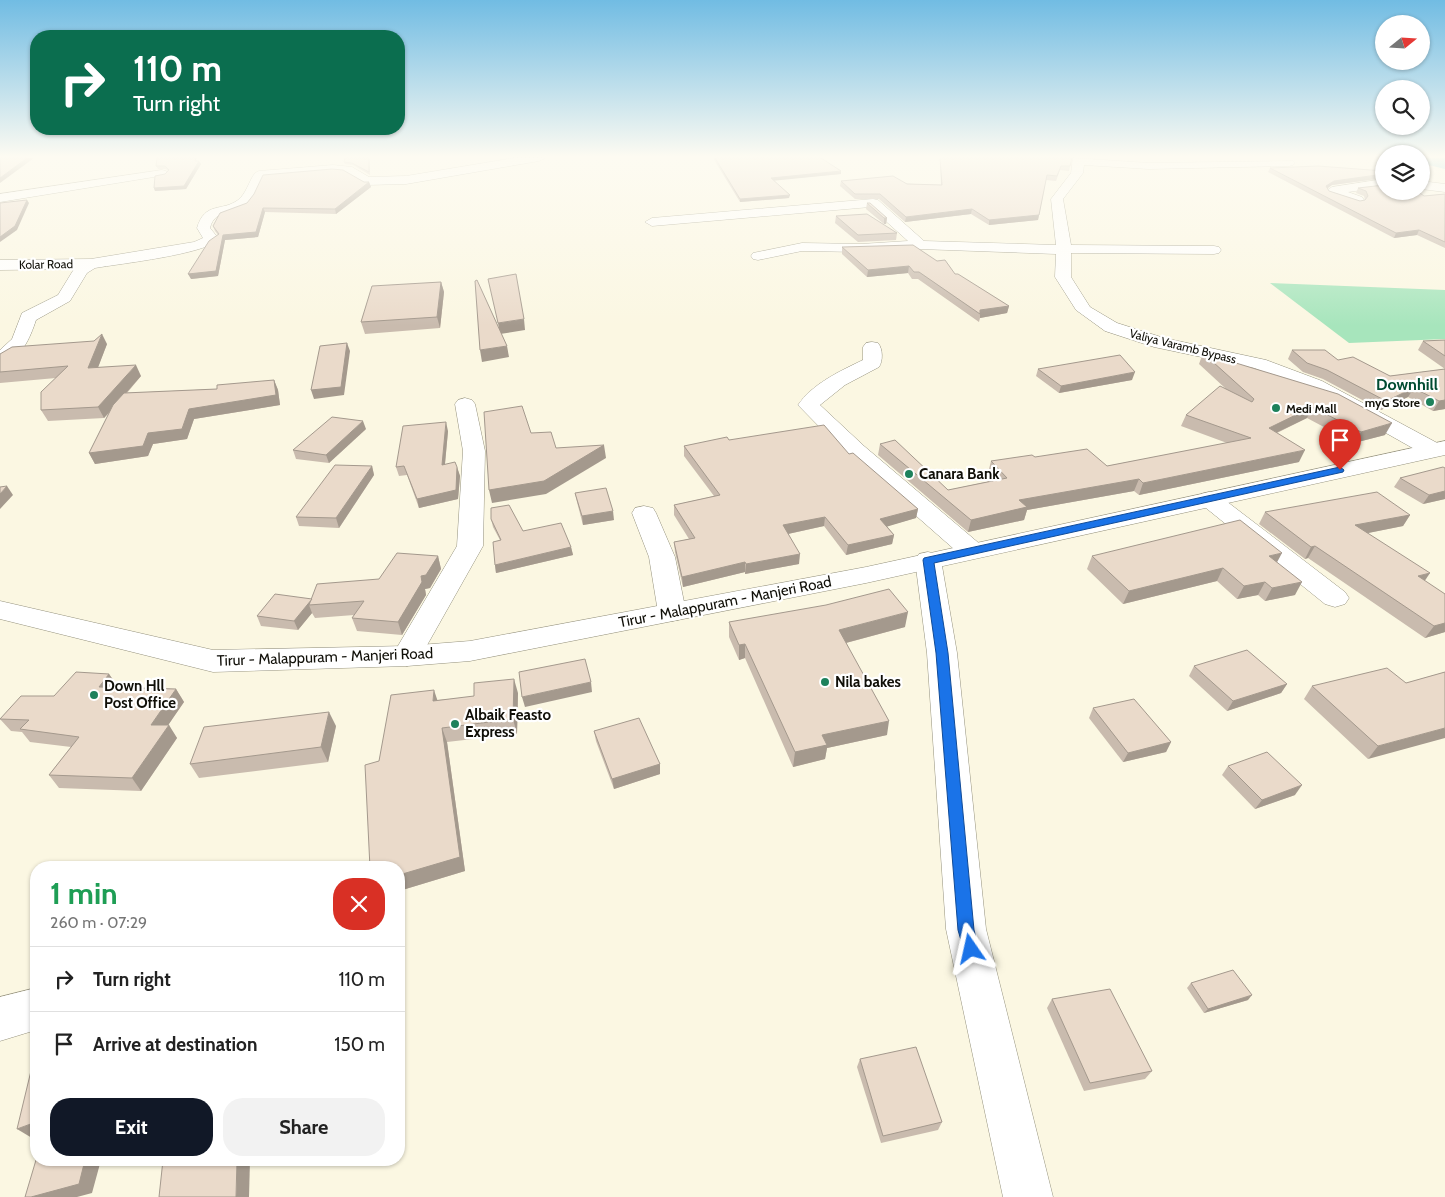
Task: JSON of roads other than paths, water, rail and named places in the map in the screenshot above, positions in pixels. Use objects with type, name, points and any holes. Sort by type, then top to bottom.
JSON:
[{"type":"street","name":"Kolar Road","points":[[0,265],[91,264],[198,246],[212,239],[204,232],[204,227],[210,214]]},
{"type":"street","points":[[652,222],[747,214]]},
{"type":"street","points":[[884,214],[920,245]]},
{"type":"street","name":"Valiya Varamb Bypass","points":[[1059,214],[1064,250],[1063,278],[1084,310],[1111,327],[1160,343],[1259,364],[1315,386],[1439,449]]},
{"type":"street","points":[[758,256],[802,248],[862,248],[920,245],[1064,250],[1214,250]]},
{"type":"street","points":[[0,360],[20,341],[28,316],[64,298],[81,270],[91,264]]},
{"type":"street","points":[[872,347],[872,363],[851,374],[815,398],[808,405],[856,451],[972,551]]},
{"type":"street","points":[[407,656],[470,546],[474,450],[465,404]]},
{"type":"street","name":"Tirur - Malappuram - Manjeri Road","points":[[0,610],[213,661],[407,656],[470,651],[866,575],[1439,449]]},
{"type":"street","points":[[1209,499],[1335,598]]},
{"type":"street","points":[[644,513],[662,557],[672,612]]},
{"type":"street","points":[[928,560],[942,653],[966,930],[1028,1197]]},
{"type":"street","points":[[0,1019],[30,1011]]},
{"type":"place","name":"myG Store","points":[[1430,402]]},
{"type":"place","name":"Medi Mall","points":[[1276,408]]},
{"type":"place","name":"Canara Bank","points":[[909,474]]},
{"type":"place","name":"Nila bakes","points":[[825,682]]},
{"type":"place","name":"Down Hll Post Office","points":[[94,695]]},
{"type":"place","name":"Albaik Feasto Express","points":[[455,724]]},
{"type":"district","name":"Downhill","points":[[1407,384]]}]
